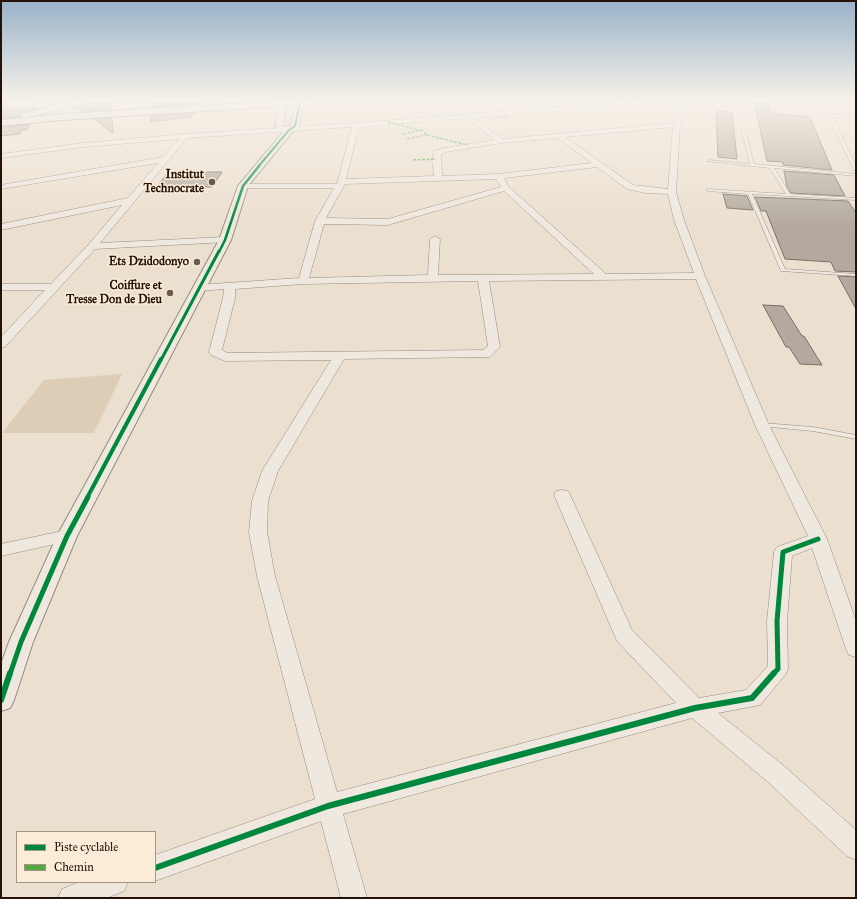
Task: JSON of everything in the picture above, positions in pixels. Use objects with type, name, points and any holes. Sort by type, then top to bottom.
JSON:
[{"type":"street","points":[[1,156],[107,143]]},
{"type":"street","points":[[1,344],[92,246],[179,143]]},
{"type":"street","points":[[1,700],[21,642],[67,536],[198,288],[225,240],[243,186],[278,143]]},
{"type":"street","points":[[303,281],[320,221],[341,184],[351,143]]},
{"type":"street","points":[[438,179],[436,159],[439,151],[485,143]]},
{"type":"street","points":[[568,143],[597,165],[630,187],[672,192]]},
{"type":"street","points":[[676,143],[672,192],[679,220],[700,276],[762,425],[818,539],[856,648]]},
{"type":"street","points":[[1,187],[166,159]]},
{"type":"street","points":[[243,186],[341,184],[500,176],[597,165]]},
{"type":"street","points":[[500,176],[506,188],[604,276]]},
{"type":"street","points":[[320,221],[392,221],[506,188]]},
{"type":"street","points":[[1,227],[132,200]]},
{"type":"street","points":[[433,278],[435,238]]},
{"type":"street","points":[[92,246],[225,240]]},
{"type":"street","points":[[198,288],[303,281],[483,277],[700,276]]},
{"type":"street","points":[[230,287],[229,298],[215,352],[225,357],[486,354],[494,347],[483,277]]},
{"type":"street","points":[[1,287],[54,287]]},
{"type":"street","points":[[340,355],[270,471],[260,501],[258,532],[266,576],[354,898]]},
{"type":"street","points":[[562,495],[624,635],[695,708],[776,774],[856,847]]},
{"type":"street","points":[[1,550],[67,536]]},
{"type":"street","points":[[156,868],[328,806],[695,708],[752,698],[778,669],[777,621],[783,552],[818,539]]},
{"type":"street","points":[[70,898],[112,883]]},
{"type":"lane","points":[[746,143],[752,165]]},
{"type":"lane","points":[[843,143],[856,170]]},
{"type":"lane","points":[[709,161],[856,174]]},
{"type":"lane","points":[[771,167],[789,195]]},
{"type":"lane","points":[[708,190],[856,199]]},
{"type":"lane","points":[[749,192],[784,270],[856,275]]},
{"type":"lane","points":[[762,425],[812,429],[856,437]]},
{"type":"shaded area","points":[[122,374],[94,433],[2,433],[44,380]]},
{"type":"building","points":[[717,143],[735,143],[737,159],[718,157]]},
{"type":"building","points":[[763,143],[821,143],[832,170],[783,165],[783,162],[767,161]]},
{"type":"building","points":[[784,171],[834,175],[845,196],[791,193],[787,187]]},
{"type":"building","points":[[168,172],[222,172],[212,187],[157,187]]},
{"type":"building","points":[[723,194],[747,196],[753,210],[727,208]]},
{"type":"building","points":[[755,197],[848,201],[856,213],[856,272],[835,271],[831,262],[785,259],[766,211],[761,211]]},
{"type":"building","points":[[838,276],[856,277],[856,309]]},
{"type":"building","points":[[763,305],[783,306],[822,365],[800,364],[789,347],[786,347]]},
{"type":"marked path","points":[[460,143],[468,145]]},
{"type":"marked path","points":[[413,160],[436,159]]},
{"type":"cycle path","points":[[1,700],[21,642],[67,536],[225,240],[243,186],[278,143]]},
{"type":"cycle path","points":[[156,868],[328,806],[695,708],[752,698],[778,669],[777,621],[783,552],[818,539]]},
{"type":"place","name":"Institut Technocrate","points":[[212,182]]},
{"type":"place","name":"Ets Dzidodonyo","points":[[197,262]]},
{"type":"place","name":"Coiffure et Tresse Don de Dieu","points":[[170,293]]}]
